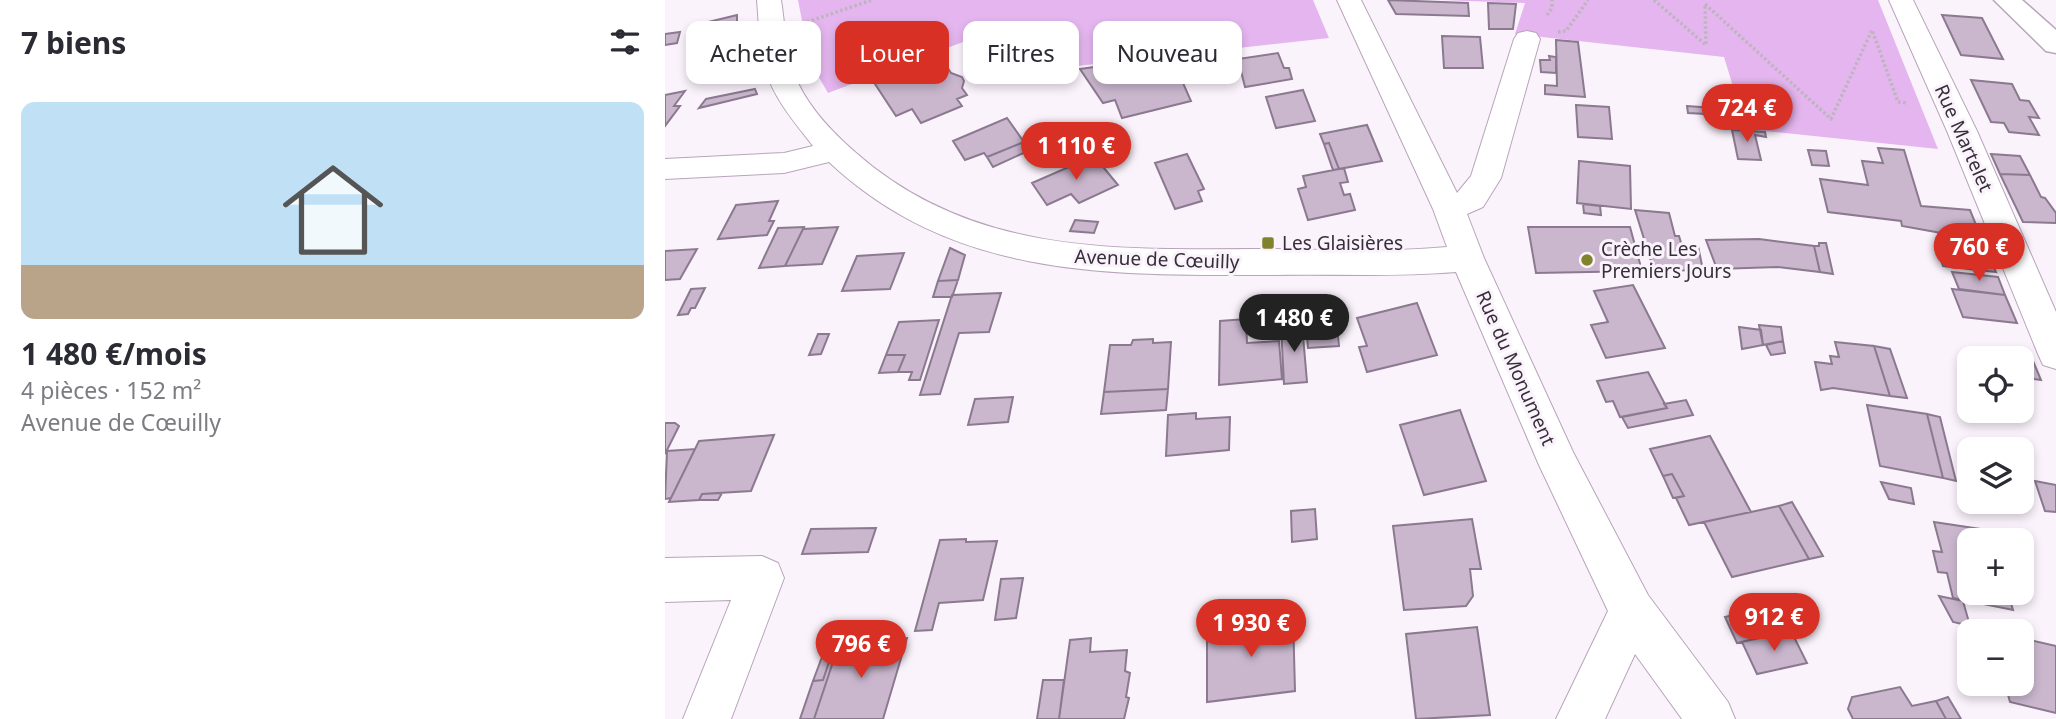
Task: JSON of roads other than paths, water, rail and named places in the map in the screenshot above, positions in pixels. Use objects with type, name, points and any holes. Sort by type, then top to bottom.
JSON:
[{"type":"main road","points":[[2007,0],[2056,45]]},
{"type":"street","name":"Avenue de Cœuilly","points":[[769,0],[781,76],[802,111],[834,151],[872,182],[911,206],[975,236],[1042,254],[1139,262],[1435,261],[1467,258]]},
{"type":"street","name":"Rue du Monument","points":[[1349,0],[1449,209],[1467,258],[1559,465],[1632,611],[1711,719]]},
{"type":"street","name":"Rue Martelet","points":[[1901,0],[1962,131],[2056,355]]},
{"type":"street","points":[[1449,209],[1472,200],[1486,178],[1539,32]]},
{"type":"street","points":[[665,169],[784,163],[834,151]]},
{"type":"street","points":[[665,580],[762,578],[707,719]]},
{"type":"street","points":[[1580,719],[1632,611]]},
{"type":"place","name":"Les Glaisières","points":[[1268,243]]},
{"type":"place","name":"Crèche Les Premiers Jours","points":[[1587,260]]}]
